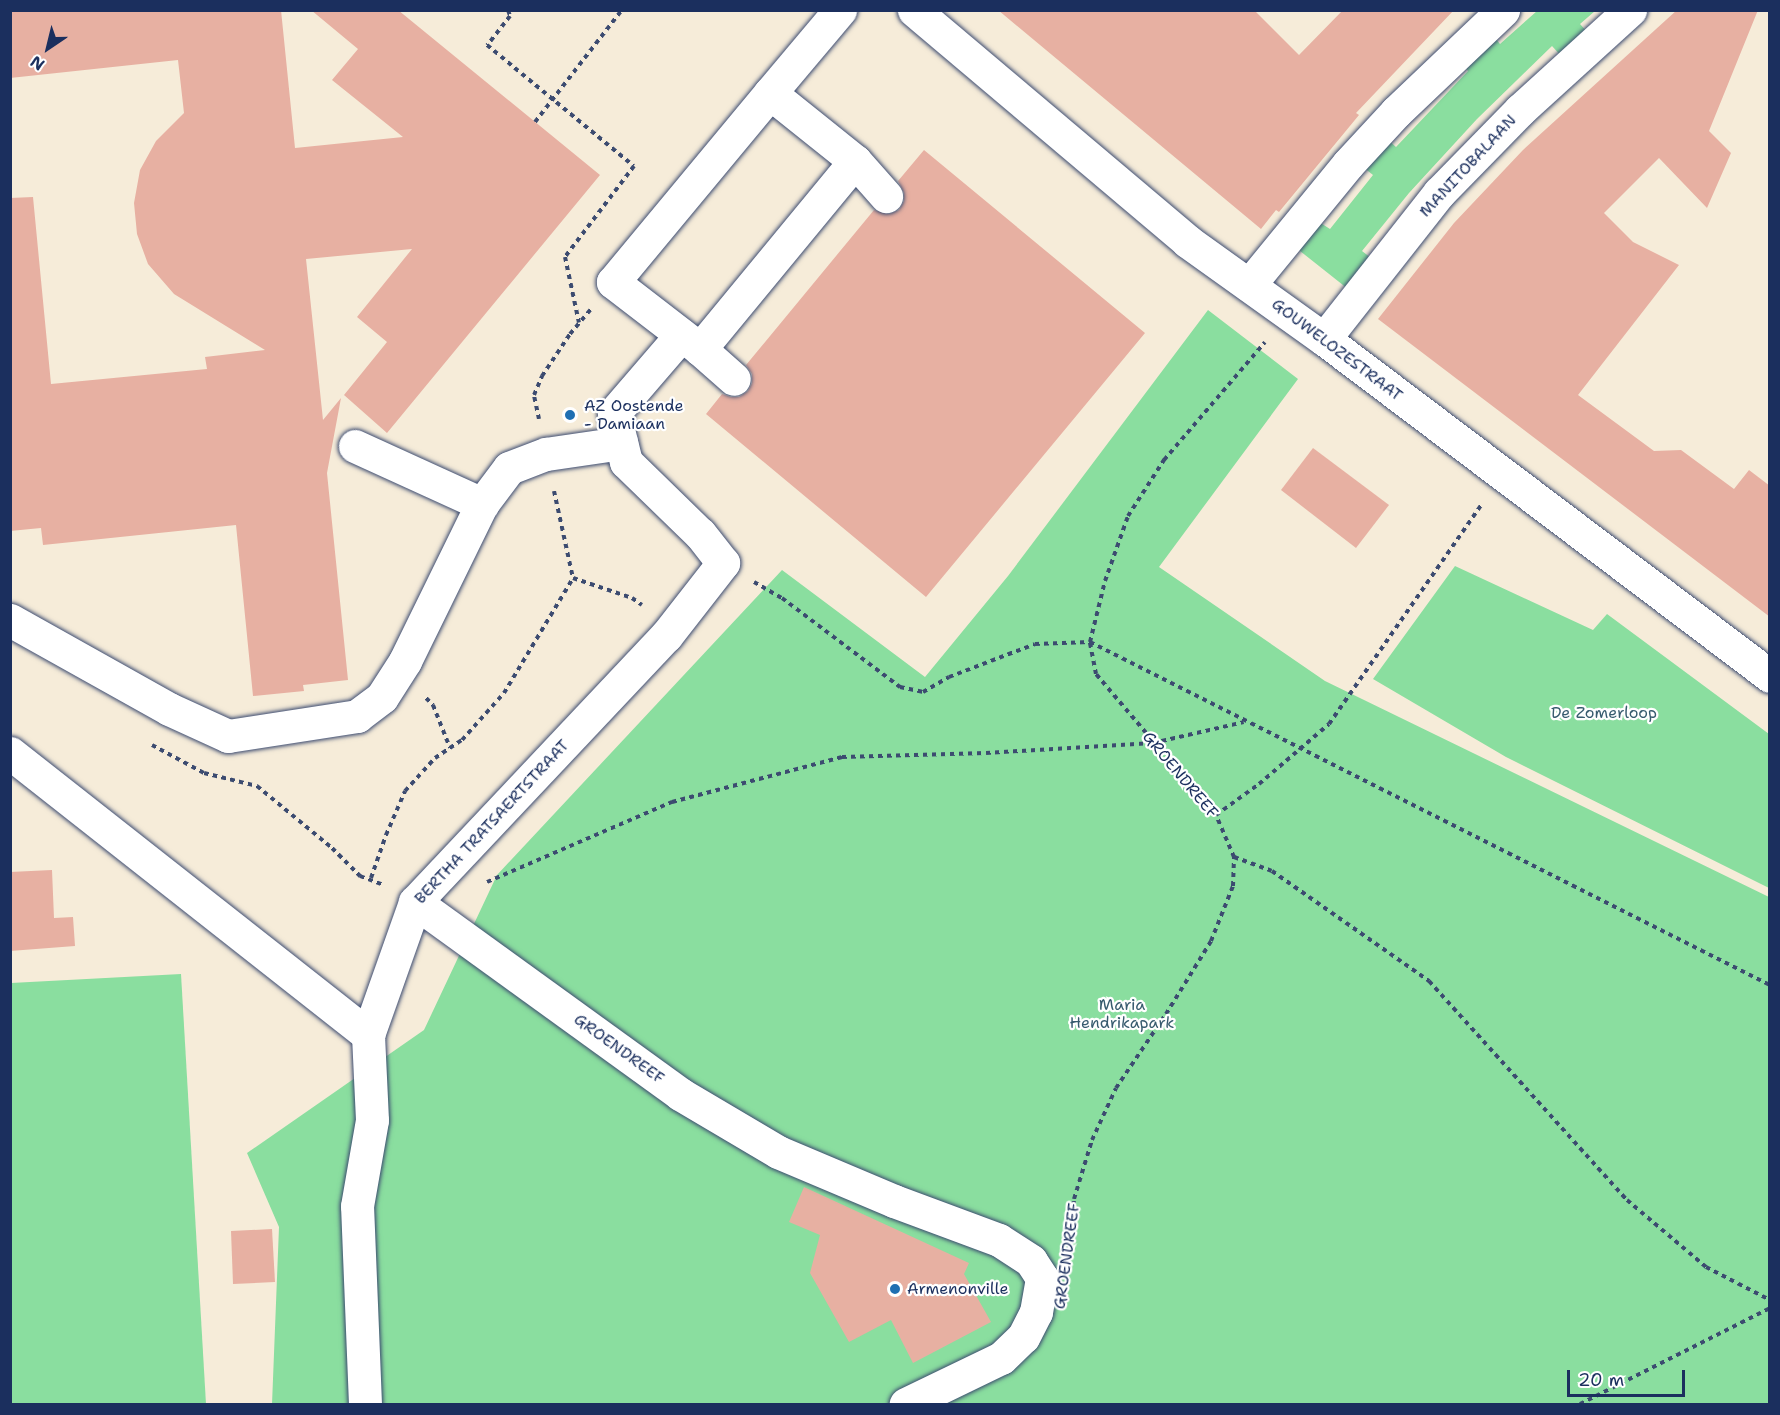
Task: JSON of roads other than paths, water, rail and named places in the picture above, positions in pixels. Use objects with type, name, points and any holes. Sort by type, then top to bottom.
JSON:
[{"type":"street","points":[[734,379],[691,342],[613,282],[840,10]]},
{"type":"street","name":"GOUWELOZESTRAAT","points":[[914,10],[1187,241],[1324,339],[1770,676]]},
{"type":"street","points":[[1249,285],[1348,164],[1396,112],[1503,10]]},
{"type":"street","name":"MANITOBALAAN","points":[[1324,339],[1439,193],[1520,110],[1630,10]]},
{"type":"street","points":[[770,93],[855,161],[886,196]]},
{"type":"street","points":[[10,620],[169,709],[228,736],[357,716],[382,697],[400,670],[482,504],[509,468],[546,454],[621,443],[614,413],[691,342],[855,161]]},
{"type":"street","name":"BERTHA TRATSAERTSTRAAT","points":[[368,1035],[415,902],[674,626],[723,563],[700,534],[626,462],[621,443]]},
{"type":"street","points":[[356,446],[482,504]]},
{"type":"street","points":[[10,753],[368,1035],[372,1120],[357,1206],[365,1404]]},
{"type":"street","name":"GROENDREEF","points":[[415,902],[680,1094],[778,1152],[894,1201],[999,1240],[1031,1261],[1042,1278],[1036,1312],[1023,1337],[1001,1358],[906,1404]]},
{"type":"place","name":"AZ Oostende - Damiaan","points":[[570,415]]},
{"type":"place","name":"Armenonville","points":[[895,1289]]},
{"type":"park label","name":"De Zomerloop","points":[[1604,713]]},
{"type":"park label","name":"Maria Hendrikapark","points":[[1122,1014]]}]
